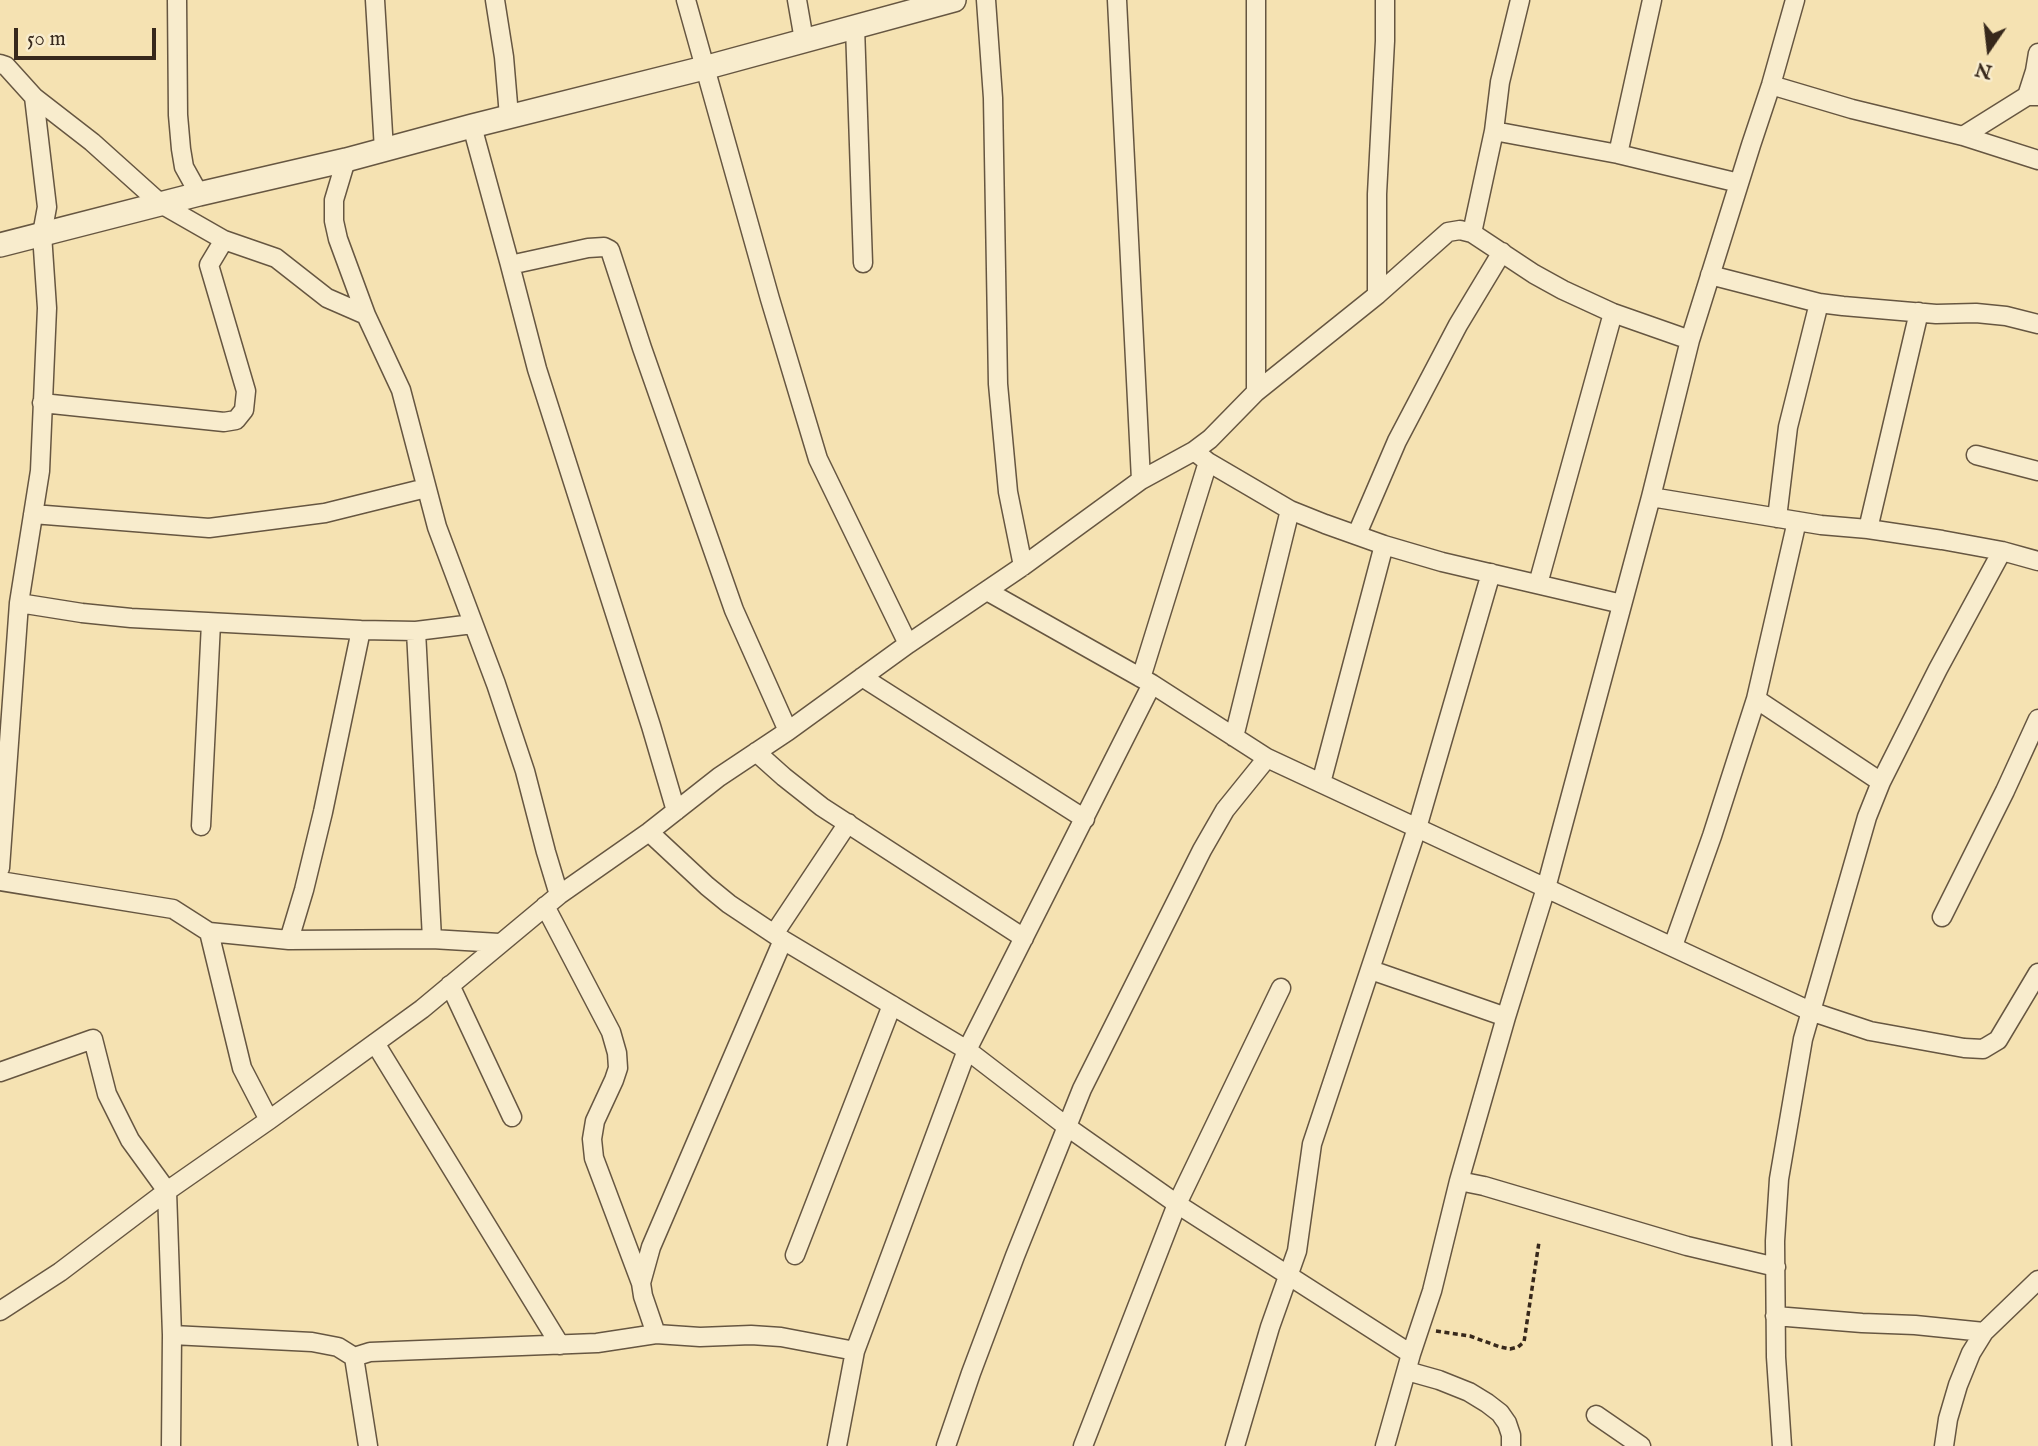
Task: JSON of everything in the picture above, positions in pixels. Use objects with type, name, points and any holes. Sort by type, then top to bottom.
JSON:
[{"type":"street","points":[[177,0],[181,149],[184,167],[199,194]]},
{"type":"street","points":[[375,0],[384,150]]},
{"type":"street","points":[[495,0],[504,57],[509,116]]},
{"type":"street","points":[[686,0],[818,459],[908,644]]},
{"type":"street","points":[[797,0],[804,40]]},
{"type":"street","points":[[0,245],[704,68],[855,27],[897,8],[954,0]]},
{"type":"street","points":[[986,0],[993,98],[998,384],[1008,492],[1023,566]]},
{"type":"street","points":[[1117,0],[1141,480]]},
{"type":"street","points":[[1256,0],[1256,393]]},
{"type":"street","points":[[1377,295],[1377,194],[1385,0]]},
{"type":"street","points":[[1472,233],[1494,131],[1500,82],[1520,0]]},
{"type":"street","points":[[1618,154],[1652,0]]},
{"type":"street","points":[[1385,1446],[1432,1291],[1459,1181],[1506,1017],[1546,888],[1651,497],[1690,340],[1771,85],[1795,0]]},
{"type":"street","points":[[855,27],[863,262]]},
{"type":"street","points":[[1964,136],[2033,96],[2038,53]]},
{"type":"street","points":[[0,64],[6,66],[34,97],[92,142],[161,204],[224,240],[276,258],[327,298],[366,314]]},
{"type":"street","points":[[1771,85],[1852,109],[1964,136],[2038,160]]},
{"type":"street","points":[[0,868],[19,603],[40,471],[47,308],[42,234],[47,207],[34,97]]},
{"type":"street","points":[[472,126],[537,369],[676,811]]},
{"type":"street","points":[[1494,131],[1618,154],[1739,183]]},
{"type":"street","points":[[346,160],[334,201],[338,239],[366,314],[401,390],[437,527],[496,684],[525,771],[559,895]]},
{"type":"street","points":[[837,1446],[855,1351],[967,1050],[1084,819],[1147,681],[1201,457],[1210,439],[1256,393],[1377,295],[1448,232],[1460,230],[1472,233],[1563,290],[1613,313],[1690,340]]},
{"type":"street","points":[[42,403],[224,422],[236,420],[244,410],[246,391],[209,265],[224,240]]},
{"type":"street","points":[[509,265],[588,248],[604,247],[610,250],[646,361],[734,610],[788,731]]},
{"type":"street","points":[[1357,534],[1397,441],[1458,325],[1502,253]]},
{"type":"street","points":[[1710,275],[1819,303],[2006,316],[2038,324]]},
{"type":"street","points":[[1777,519],[1788,427],[1819,303]]},
{"type":"street","points":[[1868,529],[1919,312]]},
{"type":"street","points":[[1538,584],[1613,313]]},
{"type":"street","points":[[1976,455],[2038,471]]},
{"type":"street","points":[[0,1311],[60,1272],[167,1191],[375,1043],[559,895],[649,832],[719,777],[1023,566],[1141,480],[1201,457]]},
{"type":"street","points":[[1201,457],[1290,510],[1384,545],[1442,562],[1622,604]]},
{"type":"street","points":[[33,514],[209,528],[325,513],[426,488]]},
{"type":"street","points":[[1651,497],[1777,519],[1868,529],[2002,551],[2038,561]]},
{"type":"street","points":[[1234,737],[1290,510]]},
{"type":"street","points":[[1673,946],[1756,699],[1797,522]]},
{"type":"street","points":[[1321,783],[1384,545]]},
{"type":"street","points":[[1782,1446],[1775,1316],[1775,1241],[1779,1180],[1810,1011],[1867,817],[1881,782],[2002,551]]},
{"type":"street","points":[[1235,1446],[1298,1242],[1312,1143],[1417,828],[1491,573]]},
{"type":"street","points":[[987,591],[1147,681],[1267,758],[1810,1011],[1870,1031],[1983,1049],[1998,1040],[2038,973]]},
{"type":"street","points":[[19,603],[82,613],[211,623],[361,630],[416,631],[473,624]]},
{"type":"street","points":[[201,826],[211,623]]},
{"type":"street","points":[[289,940],[323,812],[361,630]]},
{"type":"street","points":[[416,631],[432,939]]},
{"type":"street","points":[[862,677],[1084,819]]},
{"type":"street","points":[[1756,699],[1881,782]]},
{"type":"street","points":[[1942,917],[2038,719]]},
{"type":"street","points":[[755,752],[783,777],[848,823],[1024,938]]},
{"type":"street","points":[[946,1446],[971,1373],[1066,1126],[1094,1065],[1202,850],[1225,810],[1267,758]]},
{"type":"street","points":[[640,1283],[651,1247],[778,937],[848,823]]},
{"type":"street","points":[[649,832],[707,886],[778,937],[967,1050],[1066,1126],[1177,1204],[1289,1277],[1409,1363],[1488,1403],[1507,1423],[1511,1446]]},
{"type":"street","points":[[0,881],[173,909],[209,932],[289,940],[432,939],[499,943]]},
{"type":"street","points":[[545,906],[611,1032],[617,1053],[618,1068],[595,1121],[592,1139],[594,1158],[656,1334]]},
{"type":"street","points":[[209,932],[242,1068],[269,1120]]},
{"type":"street","points":[[1371,970],[1506,1017]]},
{"type":"street","points":[[450,985],[512,1117]]},
{"type":"street","points":[[1083,1446],[1177,1204],[1281,988]]},
{"type":"street","points":[[795,1255],[892,1005]]},
{"type":"street","points":[[0,1072],[93,1039],[107,1094],[130,1140],[167,1191],[173,1335],[171,1446]]},
{"type":"street","points":[[375,1043],[560,1345]]},
{"type":"street","points":[[1459,1181],[1687,1246],[1776,1267]]},
{"type":"street","points":[[1944,1446],[1948,1419],[1971,1353],[1984,1332],[2038,1280]]},
{"type":"street","points":[[1775,1316],[1984,1332]]},
{"type":"street","points":[[354,1357],[370,1352],[597,1343],[656,1334],[781,1337],[855,1351]]},
{"type":"street","points":[[173,1335],[312,1342],[338,1347],[354,1357],[368,1446]]},
{"type":"street","points":[[1595,1415],[1641,1446]]},
{"type":"path","points":[[1420,1328],[1470,1336],[1510,1349],[1518,1347],[1524,1342],[1526,1335],[1539,1242]]}]
